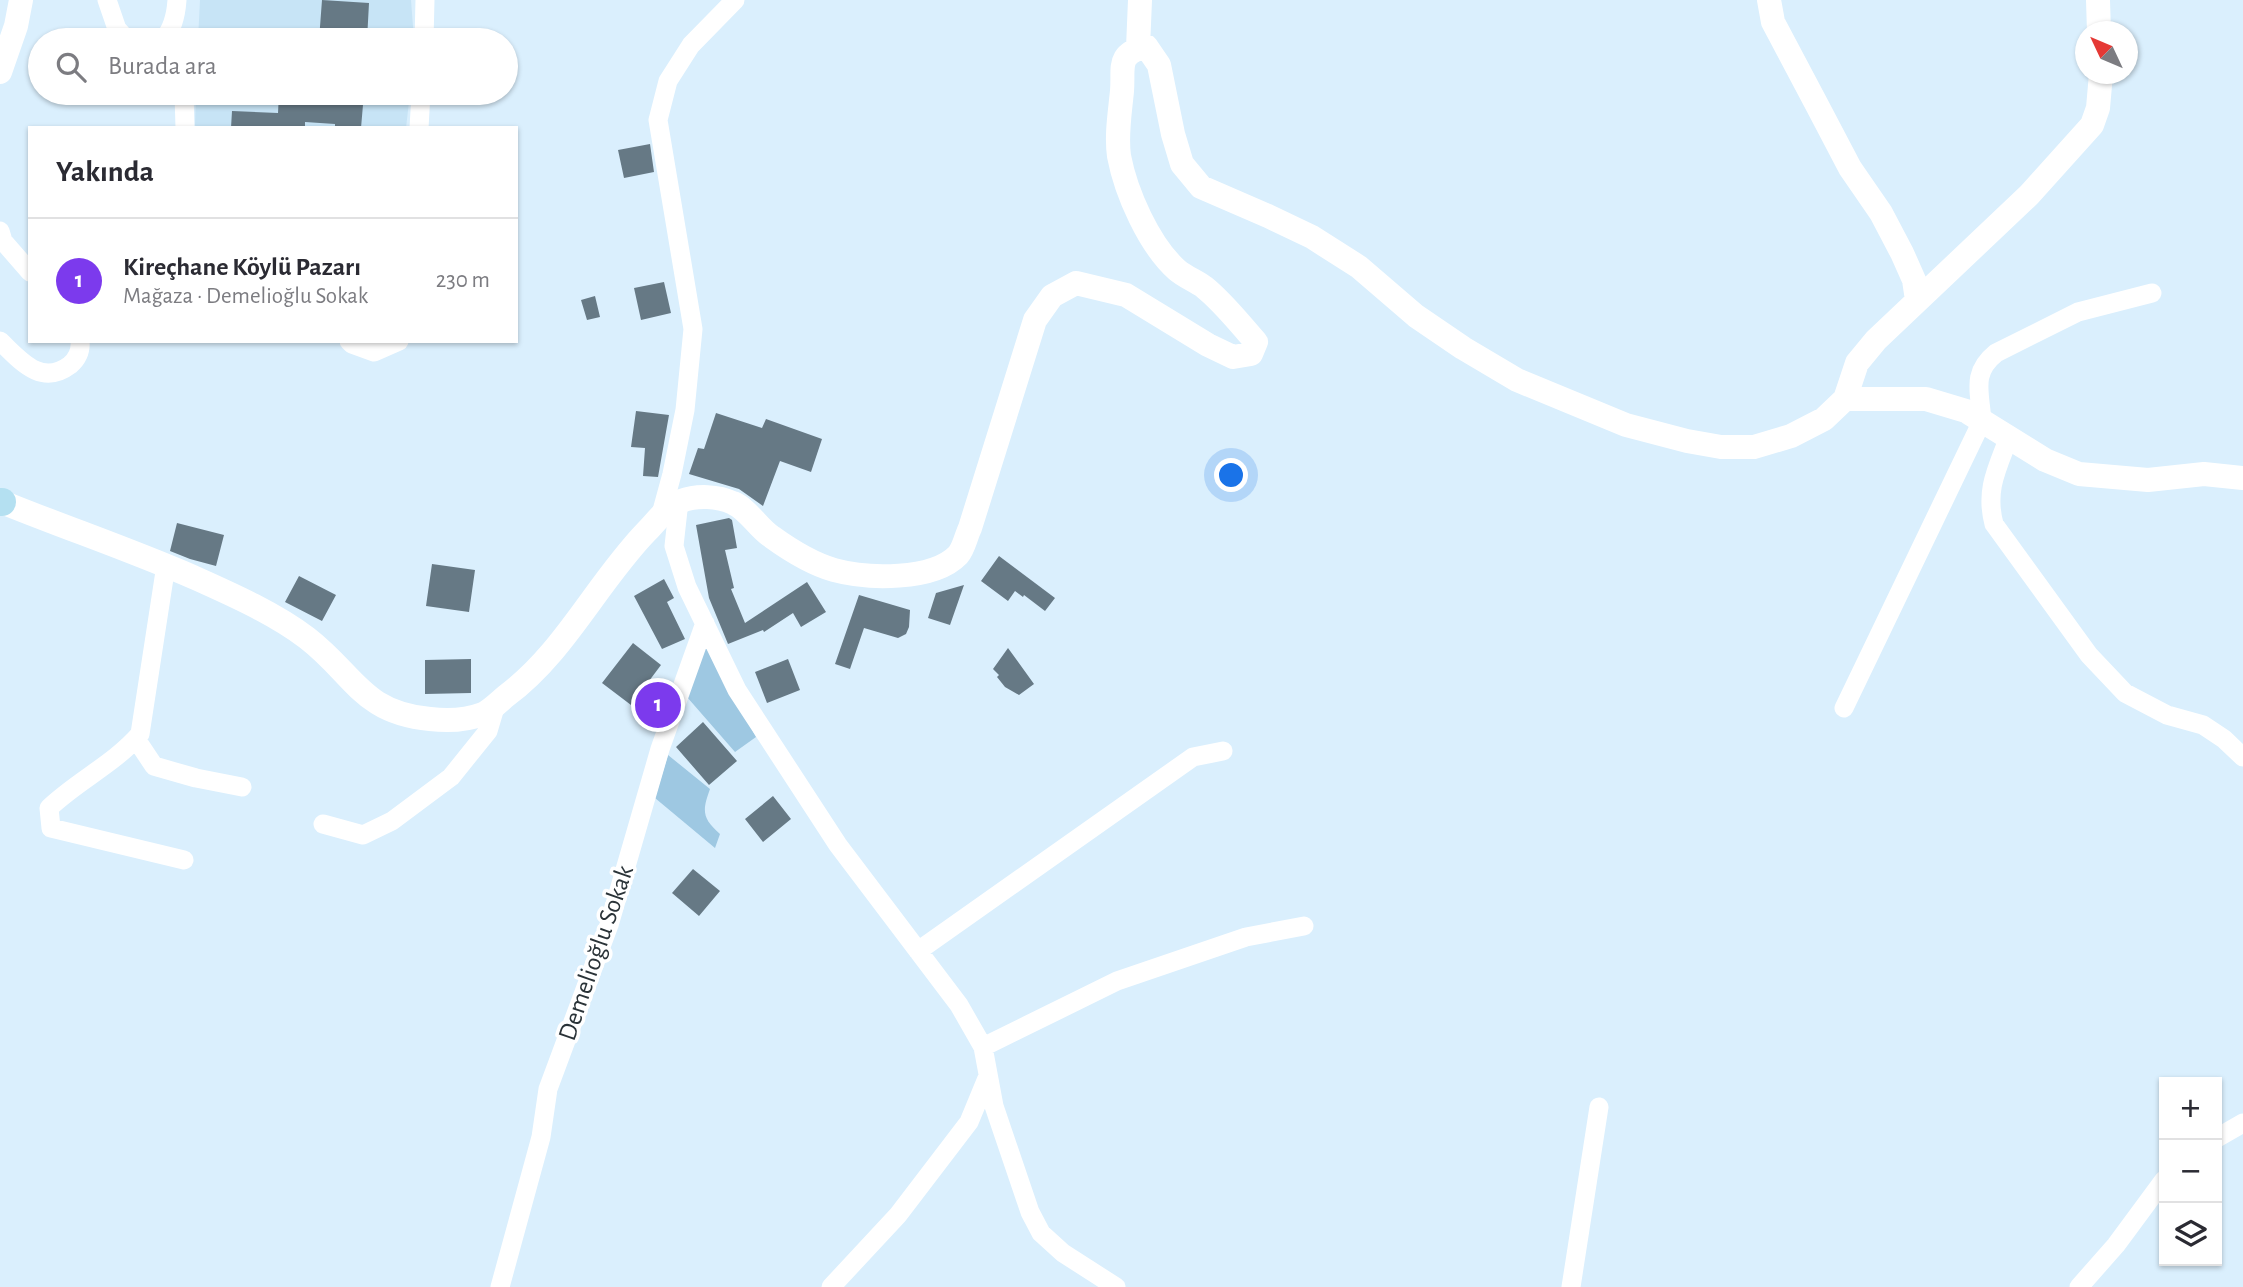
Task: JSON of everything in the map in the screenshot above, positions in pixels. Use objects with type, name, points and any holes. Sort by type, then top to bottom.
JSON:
[{"type":"street","points":[[0,72],[16,26],[21,0]]},
{"type":"street","points":[[107,0],[117,28]]},
{"type":"street","points":[[171,28],[177,0]]},
{"type":"street","points":[[424,28],[425,0]]},
{"type":"street","points":[[660,518],[685,410],[693,329],[658,120],[668,81],[691,45],[735,0]]},
{"type":"street","points":[[1138,48],[1140,0]]},
{"type":"street","points":[[1769,0],[1773,22],[1850,168],[1881,213],[1902,253],[1914,279],[1917,300]]},
{"type":"street","points":[[2098,0],[2099,21]]},
{"type":"street","points":[[1,502],[166,565],[234,595],[304,636],[339,667],[360,691],[382,707],[407,716],[433,720],[461,719],[484,713],[521,685],[570,632],[631,548],[679,501],[716,498],[736,503],[769,536],[833,570],[861,575],[920,573],[943,567],[960,553],[970,528],[1035,320],[1052,296],[1076,283],[1126,295],[1208,345],[1233,357],[1251,354],[1256,342],[1206,288],[1177,270],[1141,219],[1129,190],[1119,155],[1122,64],[1132,50],[1146,46],[1159,65],[1182,164],[1201,187],[1312,237],[1359,267],[1416,316],[1517,380],[1626,425],[1721,447],[1754,447],[1791,436],[1824,419],[1845,399],[1857,363],[1876,340],[2029,195],[2092,125],[2098,108],[2100,84]]},
{"type":"street","points":[[184,105],[185,126]]},
{"type":"street","points":[[419,126],[420,105]]},
{"type":"street","points":[[0,230],[4,241],[28,270]]},
{"type":"street","points":[[1844,708],[1982,421],[1978,379],[1986,361],[1996,353],[2078,312],[2152,293]]},
{"type":"street","points":[[0,341],[30,369],[48,374],[62,371],[76,360],[80,343]]},
{"type":"street","points":[[351,343],[373,352],[394,343]]},
{"type":"street","points":[[1845,399],[1926,399],[1966,411],[2045,460],[2079,474],[2148,480],[2204,474],[2243,478]]},
{"type":"street","points":[[2009,437],[1992,481],[1989,505],[1994,524],[2089,655],[2125,693],[2167,715],[2203,724],[2243,757]]},
{"type":"street","points":[[679,501],[674,546],[687,587],[737,690],[838,845],[959,1004],[983,1047],[994,1106],[1030,1212],[1041,1233],[1063,1253],[1116,1287]]},
{"type":"street","points":[[166,565],[140,734],[126,751],[60,797],[49,808],[51,828],[184,860]]},
{"type":"street","name":"Demelioğlu Sokak","points":[[500,1287],[541,1137],[548,1090],[609,925],[660,749],[705,623]]},
{"type":"street","points":[[323,824],[363,835],[392,821],[451,777],[488,731],[496,704]]},
{"type":"street","points":[[136,738],[154,766],[242,788]]},
{"type":"street","points":[[918,951],[1193,757],[1223,751]]},
{"type":"street","points":[[983,1047],[1117,981],[1246,936],[1304,926]]},
{"type":"street","points":[[831,1287],[898,1215],[969,1122],[988,1076]]},
{"type":"street","points":[[1571,1287],[1599,1107]]},
{"type":"street","points":[[2222,1135],[2243,1123]]},
{"type":"street","points":[[2079,1287],[2116,1245],[2159,1187]]},
{"type":"shaded area","points":[[200,0],[411,0],[413,28],[199,28]]},
{"type":"shaded area","points":[[196,105],[409,105],[406,126],[195,125]]},
{"type":"shaded area","points":[[706,641],[756,737],[735,752],[687,697]]},
{"type":"shaded area","points":[[668,755],[710,789],[705,814],[720,834],[715,848],[655,798]]},
{"type":"building","points":[[322,0],[369,3],[368,28],[320,28]]},
{"type":"building","points":[[278,105],[363,105],[361,126],[305,122],[305,126],[231,126],[232,111],[278,113]]},
{"type":"building","points":[[650,144],[654,172],[624,178],[618,150]]},
{"type":"building","points":[[664,282],[671,313],[641,320],[634,288]]},
{"type":"building","points":[[595,296],[600,317],[587,320],[581,300]]},
{"type":"building","points":[[636,411],[669,415],[658,477],[643,476],[645,448],[631,447]]},
{"type":"building","points":[[716,413],[762,428],[766,419],[822,439],[811,472],[780,461],[763,506],[739,489],[689,474],[698,448],[704,449]]},
{"type":"building","points":[[729,518],[732,520],[737,548],[725,550],[734,588],[731,589],[745,623],[807,582],[826,612],[801,627],[793,613],[764,632],[763,630],[728,644],[709,598],[696,525]]},
{"type":"building","points":[[177,523],[224,535],[216,566],[170,551]]},
{"type":"building","points":[[999,556],[1055,598],[1045,611],[1015,591],[1008,601],[981,581]]},
{"type":"building","points":[[432,564],[475,570],[469,612],[426,606]]},
{"type":"building","points":[[299,576],[336,595],[322,621],[285,602]]},
{"type":"building","points":[[664,579],[674,598],[667,602],[685,639],[662,649],[634,596]]},
{"type":"building","points":[[964,585],[950,625],[928,618],[936,593]]},
{"type":"building","points":[[859,595],[910,610],[909,627],[906,634],[898,638],[864,628],[850,669],[835,664]]},
{"type":"building","points":[[633,643],[661,665],[631,705],[602,683]]},
{"type":"building","points":[[1008,648],[1034,684],[1019,695],[1005,687],[993,669]]},
{"type":"building","points":[[471,659],[471,693],[425,694],[425,660]]},
{"type":"building","points":[[788,659],[800,690],[767,703],[755,672]]},
{"type":"building","points":[[703,722],[737,761],[709,785],[676,747]]},
{"type":"building","points":[[773,796],[791,819],[763,842],[745,819]]},
{"type":"building","points":[[693,869],[720,891],[699,916],[672,893]]},
{"type":"place","name":"Kireçhane Köylü Pazarı","points":[[658,705]]}]
